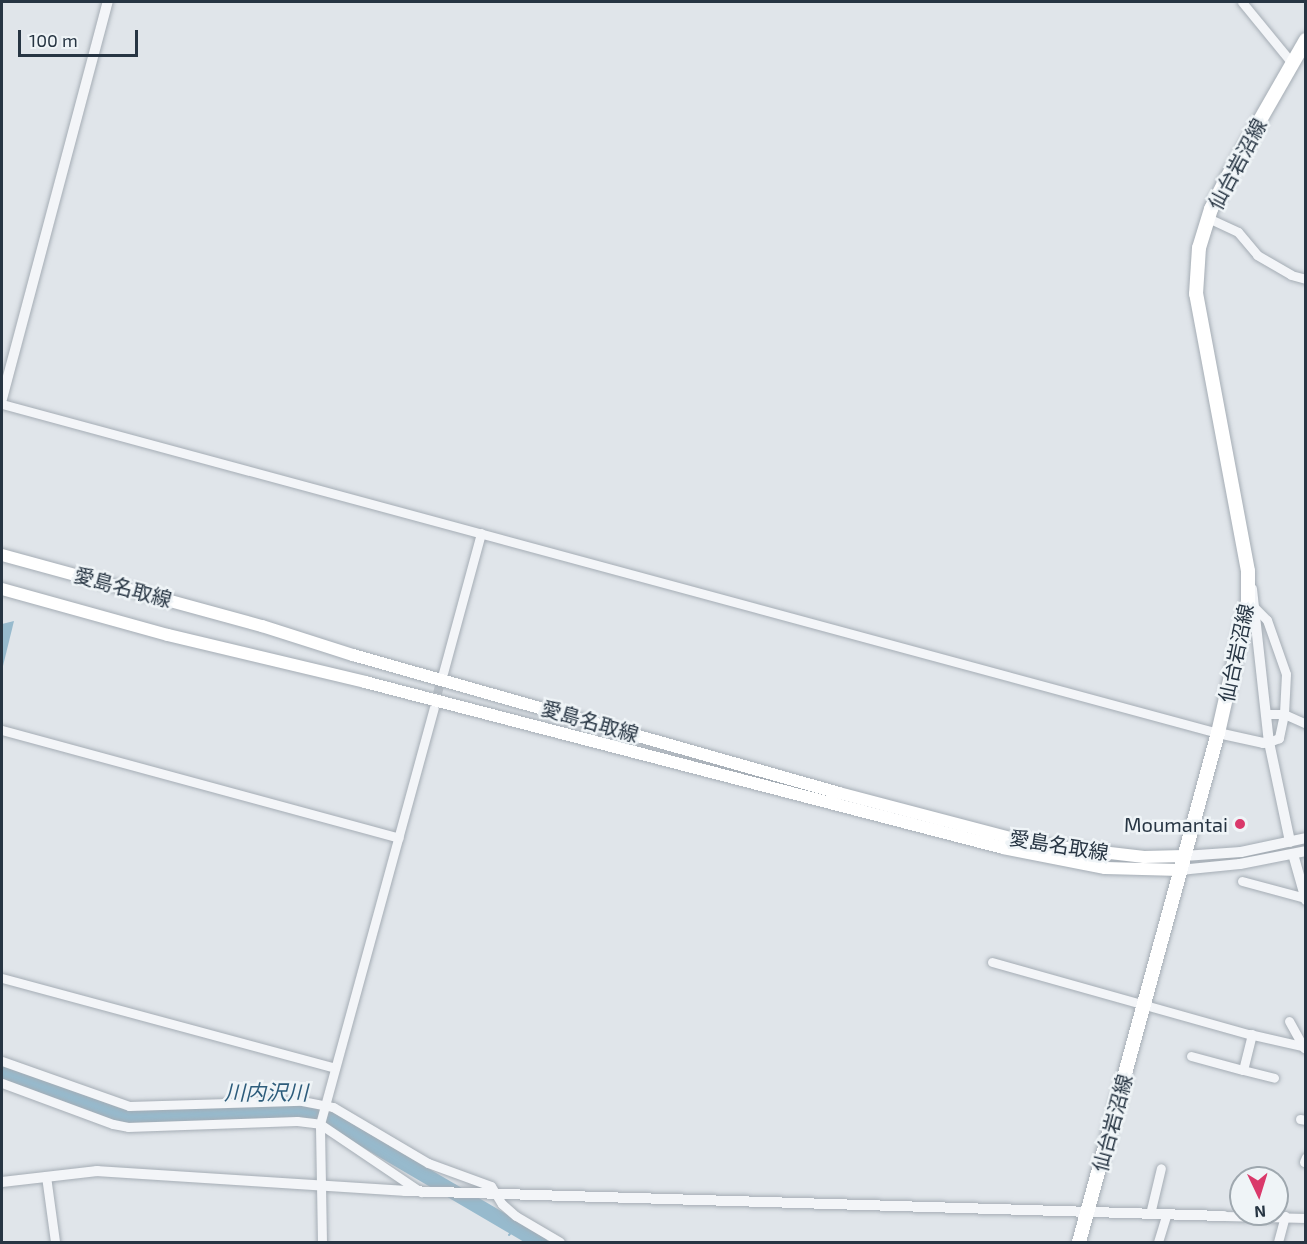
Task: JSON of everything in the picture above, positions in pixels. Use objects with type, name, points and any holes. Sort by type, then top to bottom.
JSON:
[{"type":"main road","name":"仙台岩沼線","points":[[1079,1242],[1252,605],[1248,572],[1196,294],[1196,266],[1208,218],[1224,183],[1305,40]]},
{"type":"main road","name":"愛島名取線","points":[[2,555],[262,626],[353,655],[839,793],[1023,842],[1080,852],[1144,857],[1182,863]]},
{"type":"main road","name":"愛島名取線","points":[[2,589],[168,635],[365,682],[1003,848],[1105,868],[1182,863]]},
{"type":"street","points":[[2,399],[108,2]]},
{"type":"street","points":[[1242,2],[1292,63]]},
{"type":"street","points":[[1208,218],[1238,232],[1257,255],[1291,275],[1305,279]]},
{"type":"street","points":[[2,404],[1218,733],[1263,743],[1279,738],[1284,714],[1286,674],[1267,620],[1252,605]]},
{"type":"street","points":[[443,674],[481,533]]},
{"type":"street","points":[[1252,605],[1269,741],[1290,842]]},
{"type":"street","points":[[322,1242],[320,1123],[434,708]]},
{"type":"street","points":[[1266,714],[1284,714],[1305,724]]},
{"type":"street","points":[[2,730],[399,838]]},
{"type":"street","points":[[1182,863],[1305,838]]},
{"type":"street","points":[[1182,863],[1240,864],[1305,850]]},
{"type":"street","points":[[1293,854],[1305,899]]},
{"type":"street","points":[[1242,880],[1305,899]]},
{"type":"street","points":[[992,962],[1305,1048]]},
{"type":"street","points":[[2,978],[335,1068]]},
{"type":"street","points":[[1289,1021],[1305,1048]]},
{"type":"street","points":[[1243,1070],[1252,1035]]},
{"type":"street","points":[[1191,1056],[1274,1078]]},
{"type":"street","points":[[2,1061],[129,1107],[302,1101],[325,1107],[445,1171],[491,1186],[516,1216],[560,1242]]},
{"type":"street","points":[[2,1083],[113,1124],[128,1127],[297,1121],[320,1123],[421,1192]]},
{"type":"street","points":[[1150,1214],[1161,1168]]},
{"type":"street","points":[[2,1182],[97,1171],[320,1188],[1229,1216]]},
{"type":"street","points":[[46,1176],[55,1242]]},
{"type":"street","points":[[1158,1242],[1166,1215]]},
{"type":"street","points":[[1289,1216],[1305,1218]]},
{"type":"street","points":[[1278,1242],[1282,1226]]},
{"type":"water","points":[[14,621],[2,670],[2,624]]},
{"type":"waterway","name":"川内沢川","points":[[2,1072],[118,1115],[316,1111],[539,1242]]},
{"type":"waterway","points":[[509,1235],[515,1228]]},
{"type":"tunnel","points":[[434,706],[442,676]]},
{"type":"place","name":"Moumantai","points":[[1240,824]]}]
